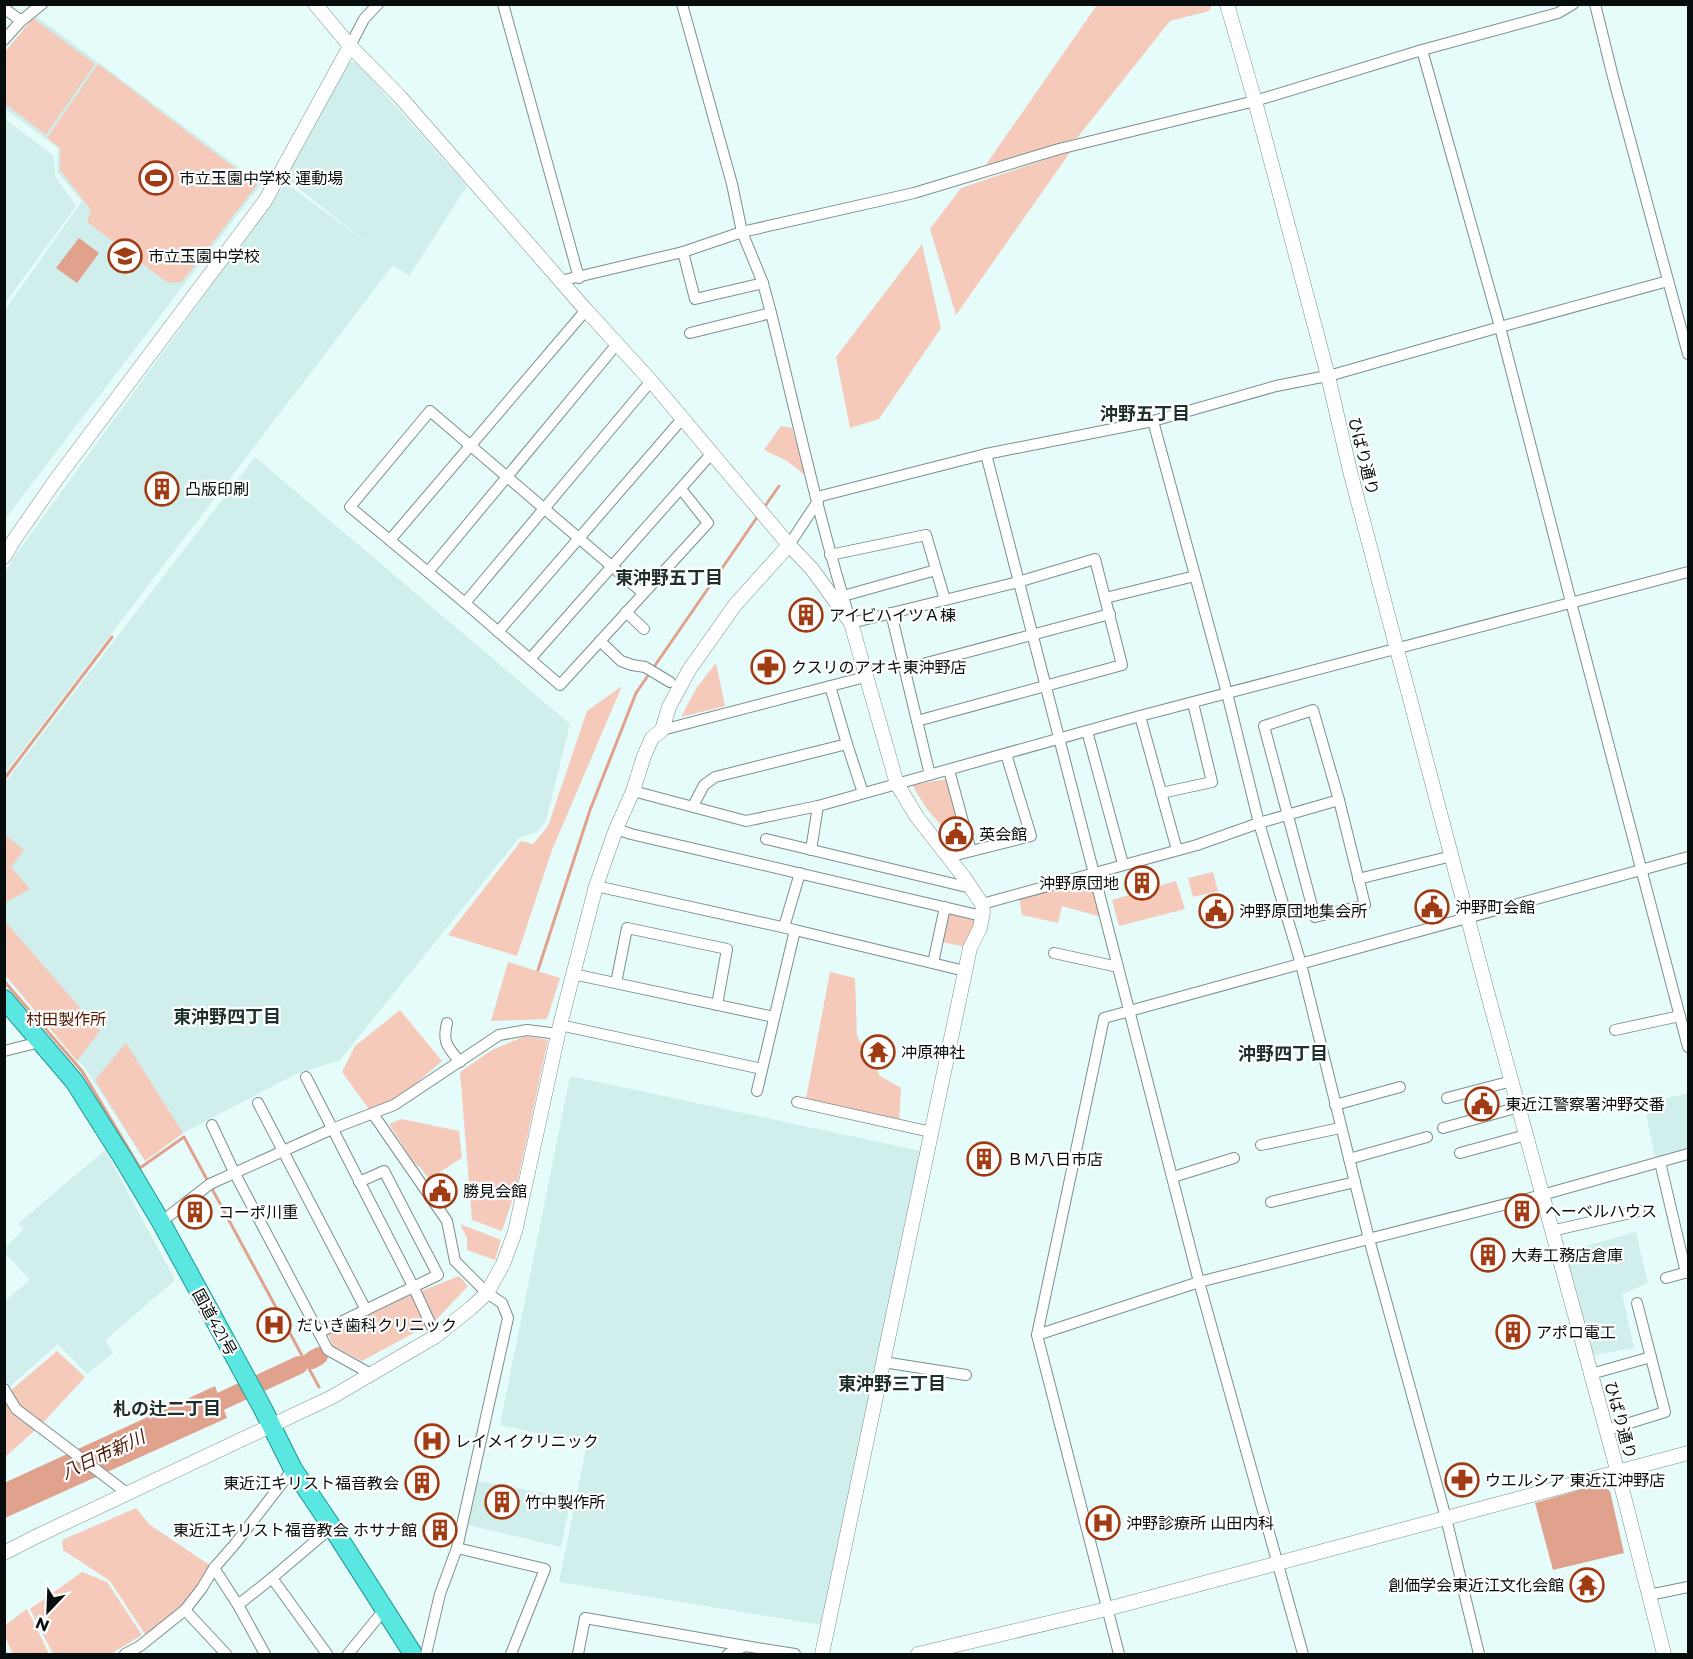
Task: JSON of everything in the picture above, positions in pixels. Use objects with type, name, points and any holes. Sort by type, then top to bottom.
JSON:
[{"type":"highway","name":"国道421号","points":[[4,999],[74,1081],[124,1160],[161,1222],[263,1409],[293,1469],[412,1654]]},
{"type":"street","points":[[4,40],[21,21],[42,4]]},
{"type":"street","points":[[315,4],[350,46],[401,98],[560,281],[651,381],[789,545],[812,569],[851,623]]},
{"type":"street","points":[[4,556],[55,481],[265,201],[364,19],[378,4]]},
{"type":"street","points":[[503,4],[579,278]]},
{"type":"street","points":[[682,4],[732,184],[742,232],[763,283],[830,555],[897,784],[917,818],[971,888],[982,910],[980,928],[970,948],[965,971],[822,1654]]},
{"type":"street","name":"ひばり通り","points":[[1227,4],[1328,376],[1350,471],[1551,1231],[1607,1430],[1664,1654]]},
{"type":"street","points":[[560,281],[683,252],[742,232],[914,193],[1059,149],[1255,101],[1422,50],[1558,13],[1573,4]]},
{"type":"street","points":[[1595,4],[1612,77],[1689,354]]},
{"type":"street","points":[[4,8],[21,21]]},
{"type":"street","points":[[1422,50],[1500,327],[1689,1047]]},
{"type":"street","points":[[683,252],[695,299],[763,283]]},
{"type":"street","points":[[662,730],[669,707],[689,670],[735,605],[789,545],[818,499],[986,453],[1153,421],[1276,386],[1328,376],[1668,281]]},
{"type":"street","points":[[390,540],[586,310]]},
{"type":"street","points":[[690,333],[771,313]]},
{"type":"street","points":[[428,572],[617,344]]},
{"type":"street","points":[[465,603],[651,381]]},
{"type":"street","points":[[643,593],[430,411],[350,507],[560,685],[708,523],[681,489]]},
{"type":"street","points":[[498,632],[682,419]]},
{"type":"street","points":[[1153,421],[1227,693],[1259,823],[1300,964],[1340,1128],[1446,1518],[1479,1654]]},
{"type":"street","points":[[530,659],[712,453]]},
{"type":"street","points":[[986,453],[1199,1282],[1303,1654]]},
{"type":"street","points":[[830,555],[926,535],[945,600]]},
{"type":"street","points":[[851,623],[1018,582],[1095,559],[1122,665],[917,721]]},
{"type":"street","points":[[843,596],[936,570]]},
{"type":"street","points":[[633,791],[746,821],[818,806],[1140,716],[1689,572]]},
{"type":"street","points":[[1106,598],[1196,576]]},
{"type":"street","points":[[626,612],[644,629]]},
{"type":"street","points":[[891,613],[930,775]]},
{"type":"street","points":[[904,669],[1110,614]]},
{"type":"street","points":[[600,641],[621,661],[645,667],[670,682]]},
{"type":"street","points":[[4,1553],[332,1397],[436,1335],[487,1293],[503,1264],[515,1232],[559,1029],[596,886],[652,738],[662,730],[865,677]]},
{"type":"street","points":[[830,686],[863,793]]},
{"type":"street","points":[[1161,793],[1212,782],[1193,703]]},
{"type":"street","points":[[1313,710],[1339,800],[1365,905],[1315,917],[1287,815],[1264,726],[1313,710]]},
{"type":"street","points":[[1140,716],[1177,850]]},
{"type":"street","points":[[1087,731],[1124,864]]},
{"type":"street","points":[[693,806],[704,785],[715,777],[847,744]]},
{"type":"street","points":[[948,857],[1031,836],[1006,754]]},
{"type":"street","points":[[949,770],[971,851]]},
{"type":"street","points":[[616,829],[945,907],[982,910],[1094,873],[1339,800]]},
{"type":"street","points":[[811,850],[818,806]]},
{"type":"street","points":[[766,839],[971,888]]},
{"type":"street","points":[[1358,879],[1452,856]]},
{"type":"street","points":[[1119,1654],[1037,1335],[1104,1018],[1689,857]]},
{"type":"street","points":[[757,1091],[774,1017],[800,873]]},
{"type":"street","points":[[596,886],[965,971]]},
{"type":"street","points":[[933,963],[945,907]]},
{"type":"street","points":[[616,983],[627,928],[726,949],[717,1005]]},
{"type":"street","points":[[1054,953],[1118,967]]},
{"type":"street","points":[[573,974],[774,1017]]},
{"type":"street","points":[[1615,1030],[1680,1016]]},
{"type":"street","points":[[447,1023],[444,1036],[460,1062]]},
{"type":"street","points":[[161,1222],[210,1184],[283,1150],[394,1105],[499,1035],[527,1030],[559,1029],[762,1069]]},
{"type":"street","points":[[4,1051],[32,1044],[35,1036]]},
{"type":"street","points":[[306,1077],[436,1335]]},
{"type":"street","points":[[1447,1098],[1512,1081]]},
{"type":"street","points":[[1335,1105],[1400,1087]]},
{"type":"street","points":[[258,1102],[366,1310]]},
{"type":"street","points":[[797,1102],[932,1132]]},
{"type":"street","points":[[1443,1128],[1519,1107]]},
{"type":"street","points":[[373,1114],[447,1221],[455,1261],[487,1293],[502,1303],[508,1317],[457,1548],[440,1594],[426,1654]]},
{"type":"street","points":[[212,1125],[234,1172],[328,1350],[371,1374]]},
{"type":"street","points":[[1261,1145],[1340,1128]]},
{"type":"street","points":[[1460,1152],[1526,1135]]},
{"type":"street","points":[[1349,1159],[1427,1137]]},
{"type":"street","points":[[1037,1335],[1199,1282],[1542,1196],[1689,1155]]},
{"type":"street","points":[[1173,1177],[1234,1158]]},
{"type":"street","points":[[1660,1162],[1687,1272],[1666,1278]]},
{"type":"street","points":[[320,1332],[438,1275],[384,1171],[359,1182]]},
{"type":"street","points":[[1271,1202],[1355,1182]]},
{"type":"street","points":[[1551,1231],[1639,1211]]},
{"type":"street","points":[[1607,1430],[1665,1412],[1637,1303]]},
{"type":"street","points":[[1591,1374],[1651,1357]]},
{"type":"street","points":[[883,1362],[966,1375]]},
{"type":"street","points":[[4,1389],[16,1409],[127,1493]]},
{"type":"street","points":[[918,1654],[943,1651],[1107,1609],[1689,1453]]},
{"type":"street","points":[[125,1654],[144,1650],[185,1610],[214,1568],[293,1469]]},
{"type":"street","points":[[238,1605],[332,1527]]},
{"type":"street","points":[[457,1548],[544,1569],[512,1654]]},
{"type":"street","points":[[214,1568],[265,1654]]},
{"type":"street","points":[[272,1578],[327,1654]]},
{"type":"street","points":[[1649,1595],[1689,1587]]},
{"type":"street","points":[[185,1610],[226,1654]]},
{"type":"street","points":[[348,1654],[384,1610]]},
{"type":"street","points":[[578,1654],[585,1618],[795,1654]]},
{"type":"street","points":[[728,1654],[745,1646]]},
{"type":"shaded area","name":"市立玉園中学校","points":[[35,15],[261,184],[5,519],[5,310],[82,201],[57,172],[58,148],[5,109],[4,56]]},
{"type":"shaded area","points":[[356,62],[467,186],[409,276],[393,265],[5,773],[4,575],[14,557],[286,183],[371,246],[286,178],[348,63]]},
{"type":"shaded area","points":[[5,119],[54,156],[55,176],[76,206],[5,303]]},
{"type":"shaded area","points":[[255,457],[570,724],[545,823],[537,832],[519,838],[340,1060],[296,1074],[183,1133],[145,1161],[85,1068],[5,974],[4,784]]},
{"type":"shaded area","points":[[570,1076],[921,1151],[822,1625],[559,1582],[587,1444],[500,1425]]},
{"type":"shaded area","points":[[1688,1093],[1688,1149],[1655,1158],[1644,1104]]},
{"type":"shaded area","points":[[105,1150],[175,1280],[105,1340],[113,1353],[87,1374],[58,1344],[8,1388],[5,1382],[5,1301],[30,1280],[5,1253],[5,1248],[24,1229],[18,1224]]},
{"type":"shaded area","points":[[1636,1232],[1648,1283],[1622,1294],[1634,1348],[1593,1355],[1564,1252]]},
{"type":"shaded area","points":[[478,1481],[571,1498],[561,1547],[468,1525]]},
{"type":"green space","points":[[1097,5],[1212,5],[1209,11],[1170,21],[1077,138],[985,166]]},
{"type":"green space","points":[[33,18],[95,64],[46,135],[5,104],[4,53]]},
{"type":"green space","name":"市立玉園中学校 運動場","points":[[98,64],[257,185],[182,282],[168,283],[87,222],[91,210],[60,170],[60,148],[47,138]]},
{"type":"green space","points":[[1071,151],[956,315],[930,229],[961,188]]},
{"type":"green space","points":[[922,244],[941,328],[879,419],[850,428],[836,357]]},
{"type":"green space","points":[[781,426],[792,428],[806,476],[787,461],[764,450]]},
{"type":"green space","points":[[716,663],[725,706],[681,717],[697,687]]},
{"type":"green space","points":[[622,686],[552,850],[517,956],[448,935],[521,841],[533,844],[548,826],[587,711]]},
{"type":"green space","points":[[947,779],[961,824],[944,829],[927,809],[912,785]]},
{"type":"green space","points":[[4,834],[24,850],[11,867],[30,889],[5,903]]},
{"type":"green space","points":[[1213,872],[1218,891],[1193,897],[1188,878]]},
{"type":"green space","points":[[1094,873],[1105,918],[1062,906],[1058,923],[1022,915],[1019,895]]},
{"type":"green space","points":[[1176,881],[1185,909],[1119,926],[1112,900]]},
{"type":"green space","points":[[945,907],[982,916],[970,948],[938,941]]},
{"type":"green space","name":"村田製作所","points":[[4,920],[100,1031],[77,1061],[5,975]]},
{"type":"green space","points":[[508,962],[560,978],[547,1019],[491,1021]]},
{"type":"green space","points":[[830,972],[855,978],[857,1036],[880,1076],[901,1088],[899,1125],[805,1104]]},
{"type":"green space","points":[[400,1010],[442,1061],[393,1103],[371,1112],[342,1072],[355,1046]]},
{"type":"green space","points":[[525,1036],[548,1040],[516,1189],[502,1231],[472,1220],[460,1072],[492,1050]]},
{"type":"green space","name":"村田製作所","points":[[126,1043],[183,1133],[145,1161],[95,1080]]},
{"type":"green space","points":[[402,1119],[459,1131],[462,1158],[429,1179],[414,1163],[389,1124]]},
{"type":"green space","points":[[460,1224],[501,1240],[495,1260],[467,1250],[467,1238]]},
{"type":"green space","points":[[459,1276],[468,1286],[434,1322],[362,1361],[333,1346],[328,1334],[407,1297]]},
{"type":"green space","points":[[57,1351],[85,1377],[40,1426],[5,1457],[4,1391],[9,1392]]},
{"type":"green space","points":[[136,1508],[150,1525],[214,1568],[202,1588],[148,1639],[110,1581],[63,1550],[62,1540]]},
{"type":"green space","points":[[82,1572],[107,1582],[142,1635],[111,1654],[53,1654],[30,1609]]},
{"type":"green space","points":[[27,1609],[49,1654],[13,1654],[5,1637],[5,1625]]},
{"type":"water","points":[[79,238],[99,253],[77,283],[56,268]]},
{"type":"water","name":"八日市新川","points":[[215,1386],[227,1418],[5,1518],[4,1483]]},
{"type":"water","points":[[1600,1484],[1610,1491],[1624,1553],[1553,1570],[1535,1503]]},
{"type":"waterway","points":[[763,509],[779,486]]},
{"type":"waterway","points":[[538,970],[590,810],[636,693],[758,516]]},
{"type":"waterway","points":[[4,779],[112,637]]},
{"type":"waterway","points":[[4,981],[82,1071],[140,1168],[184,1137],[319,1387]]},
{"type":"waterway","name":"八日市新川","points":[[312,1360],[319,1356]]},
{"type":"waterway","name":"八日市新川","points":[[200,1411],[299,1365]]},
{"type":"place","name":"市立玉園中学校 運動場","points":[[156,178]]},
{"type":"place","name":"市立玉園中学校","points":[[125,256]]},
{"type":"place","name":"凸版印刷","points":[[162,489]]},
{"type":"place","name":"アイビハイツＡ棟","points":[[806,615]]},
{"type":"place","name":"クスリのアオキ東沖野店","points":[[768,667]]},
{"type":"place","name":"英会館","points":[[956,834]]},
{"type":"place","name":"沖野原団地","points":[[1142,883]]},
{"type":"place","name":"沖野町会館","points":[[1432,907]]},
{"type":"place","name":"沖野原団地集会所","points":[[1216,911]]},
{"type":"place","name":"冲原神社","points":[[878,1052]]},
{"type":"place","name":"東近江警察署沖野交番","points":[[1482,1104]]},
{"type":"place","name":"ＢＭ八日市店","points":[[984,1159]]},
{"type":"place","name":"勝見会館","points":[[440,1191]]},
{"type":"place","name":"ヘーベルハウス","points":[[1522,1211]]},
{"type":"place","name":"コーポ川重","points":[[195,1212]]},
{"type":"place","name":"大寿工務店倉庫","points":[[1488,1255]]},
{"type":"place","name":"だいき歯科クリニック","points":[[274,1325]]},
{"type":"place","name":"アポロ電工","points":[[1513,1332]]},
{"type":"place","name":"レイメイクリニック","points":[[432,1441]]},
{"type":"place","name":"ウエルシア 東近江沖野店","points":[[1462,1480]]},
{"type":"place","name":"東近江キリスト福音教会","points":[[422,1483]]},
{"type":"place","name":"竹中製作所","points":[[502,1502]]},
{"type":"place","name":"沖野診療所 山田内科","points":[[1103,1523]]},
{"type":"place","name":"東近江キリスト福音教会 ホサナ館","points":[[440,1530]]},
{"type":"place","name":"創価学会東近江文化会館","points":[[1587,1585]]},
{"type":"district","name":"沖野五丁目","points":[[1145,414]]},
{"type":"district","name":"東沖野五丁目","points":[[669,578]]},
{"type":"district","name":"東沖野四丁目","points":[[227,1017]]},
{"type":"district","name":"沖野四丁目","points":[[1283,1054]]},
{"type":"district","name":"東沖野三丁目","points":[[892,1384]]},
{"type":"district","name":"札の辻二丁目","points":[[167,1409]]}]
